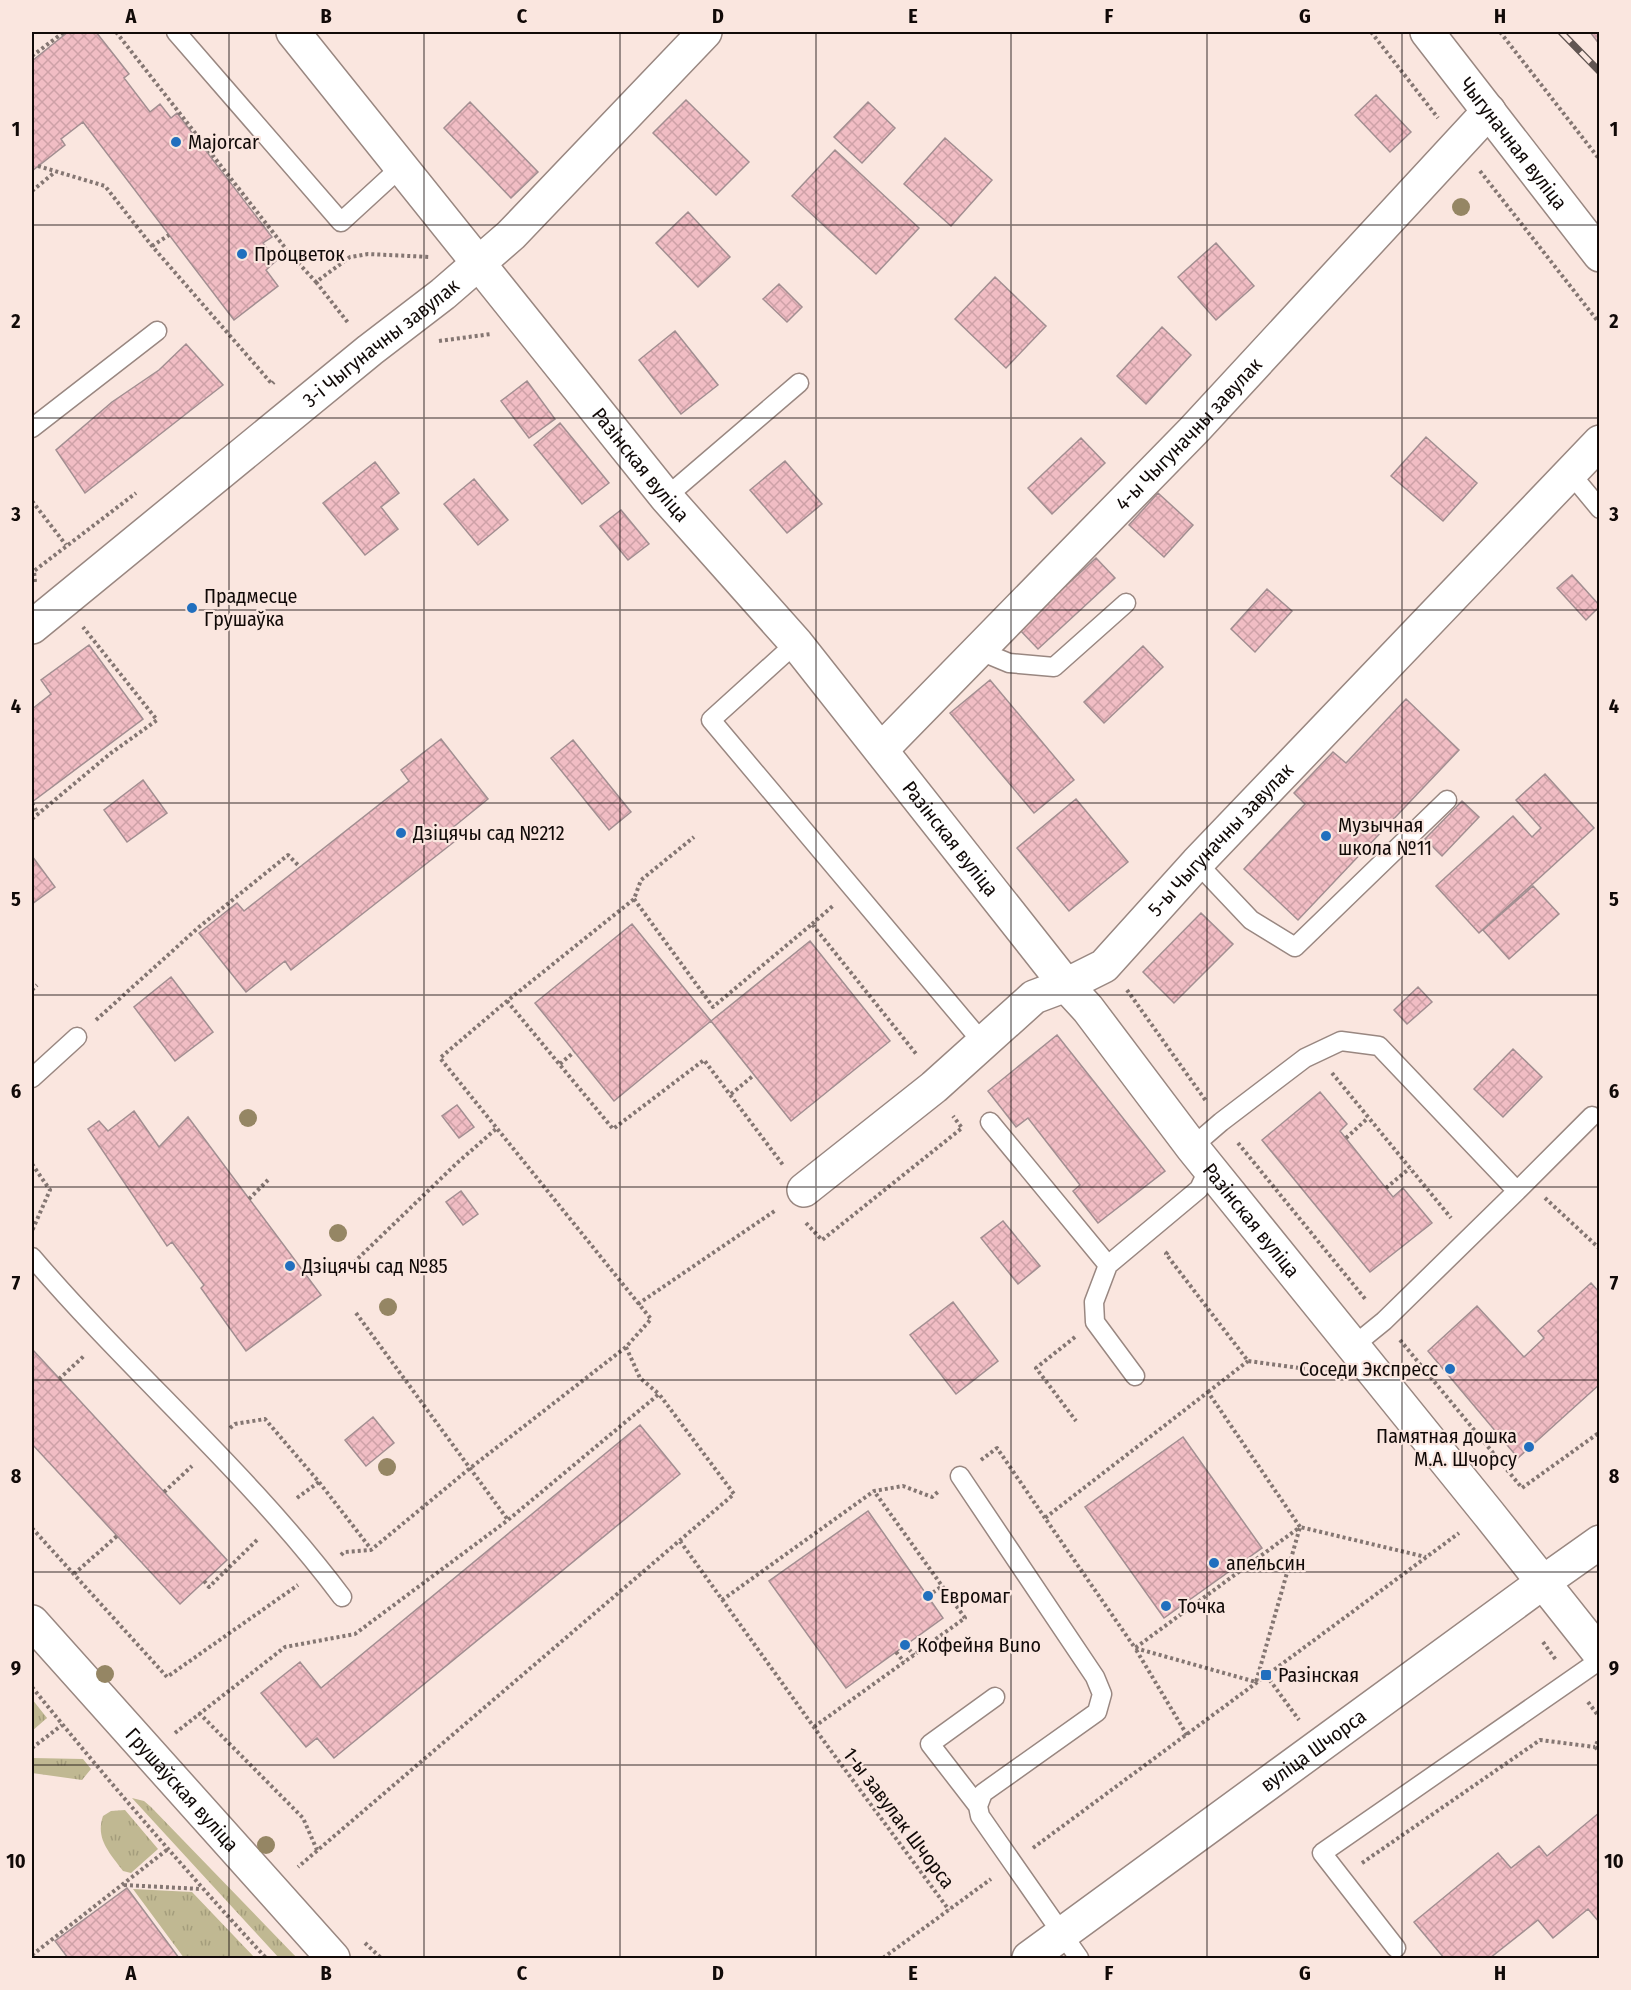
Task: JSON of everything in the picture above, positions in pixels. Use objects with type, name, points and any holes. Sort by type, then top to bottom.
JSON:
[{"type":"street","name":"Разінская вуліца","points":[[293,32],[666,497],[796,643],[1066,985],[1088,1009],[1201,1157],[1599,1654]]},
{"type":"street","name":"3-і Чыгуначны завулак","points":[[32,627],[62,600],[478,264],[511,234],[705,32]]},
{"type":"street","name":"Чыгуначная вуліца","points":[[1427,32],[1599,255]]},
{"type":"street","name":"4-ы Чыгуначны завулак","points":[[881,750],[1194,430],[1489,111]]},
{"type":"street","name":"5-ы Чыгуначны завулак","points":[[798,1179],[934,1087],[1034,997],[1066,985],[1104,966],[1197,863],[1571,474],[1599,442]]},
{"type":"street","name":"вуліца Шчорса","points":[[1029,1959],[1071,1946],[1318,1746],[1599,1542]]},
{"type":"street","name":"Грушаўская вуліца","points":[[32,1622],[333,1959]]},
{"type":"lane","points":[[176,32],[341,222],[401,167]]},
{"type":"lane","points":[[32,428],[157,331]]},
{"type":"lane","points":[[666,497],[799,383]]},
{"type":"lane","points":[[1571,474],[1599,509]]},
{"type":"lane","points":[[980,651],[1010,663],[1054,667],[1126,603]]},
{"type":"lane","points":[[796,643],[711,720],[983,1042]]},
{"type":"lane","points":[[1197,863],[1251,920],[1295,947],[1447,800]]},
{"type":"lane","points":[[32,1078],[77,1037]]},
{"type":"lane","points":[[1135,1376],[1095,1322],[1094,1302],[1108,1265],[1199,1189],[1201,1157],[1221,1122],[1305,1058],[1341,1041],[1379,1046],[1522,1186]]},
{"type":"lane","points":[[1352,1347],[1384,1322],[1592,1116]]},
{"type":"lane","points":[[990,1122],[1108,1265]]},
{"type":"lane","points":[[32,1257],[55,1284],[202,1436],[320,1568],[342,1597]]},
{"type":"lane","points":[[960,1476],[1095,1677],[1102,1694],[1096,1712],[983,1792],[978,1806]]},
{"type":"lane","points":[[1396,1948],[1322,1853],[1599,1659]]},
{"type":"lane","points":[[996,1697],[930,1743],[978,1806],[980,1816],[1071,1946]]},
{"type":"path","points":[[32,56],[64,32]]},
{"type":"path","points":[[1371,32],[1599,324]]},
{"type":"path","points":[[1500,32],[1599,160]]},
{"type":"path","points":[[38,166],[105,186],[152,246],[272,384],[281,378]]},
{"type":"path","points":[[32,192],[56,171]]},
{"type":"path","points":[[152,246],[169,235]]},
{"type":"path","points":[[316,282],[352,327]]},
{"type":"path","points":[[32,501],[66,545]]},
{"type":"path","points":[[32,819],[111,753],[157,720],[62,600]]},
{"type":"path","points":[[107,746],[111,753]]},
{"type":"path","points":[[32,803],[38,814]]},
{"type":"path","points":[[32,1528],[166,1677],[345,1552],[371,1550],[469,1469],[626,1347],[651,1319],[440,1058],[507,1000],[634,899],[641,880],[694,837]]},
{"type":"path","points":[[77,1037],[199,927],[288,855],[300,867]]},
{"type":"path","points":[[634,899],[713,1008],[812,924],[927,1068],[934,1087]]},
{"type":"path","points":[[1104,966],[1119,980],[1221,1122],[1522,1488],[1599,1432]]},
{"type":"path","points":[[32,990],[37,985]]},
{"type":"path","points":[[507,1000],[613,1129],[704,1060],[782,1165],[798,1179],[638,1304]]},
{"type":"path","points":[[560,1064],[574,1052]]},
{"type":"path","points":[[1326,1066],[1451,1219]]},
{"type":"path","points":[[731,1094],[754,1075]]},
{"type":"path","points":[[1346,1138],[1368,1118]]},
{"type":"path","points":[[345,1271],[457,1163],[497,1128]]},
{"type":"path","points":[[32,1164],[50,1190],[32,1231]]},
{"type":"path","points":[[1386,1188],[1410,1168]]},
{"type":"path","points":[[249,1198],[268,1180]]},
{"type":"path","points":[[1522,1186],[1599,1249]]},
{"type":"path","points":[[1174,1246],[1166,1254],[1248,1361],[1330,1372]]},
{"type":"path","points":[[356,1312],[508,1520]]},
{"type":"path","points":[[1076,1421],[1036,1368],[1095,1322]]},
{"type":"path","points":[[293,1871],[734,1494],[659,1394],[640,1378],[626,1347]]},
{"type":"path","points":[[60,1379],[93,1348]]},
{"type":"path","points":[[1045,1518],[1248,1361]]},
{"type":"path","points":[[1208,1392],[1300,1527],[1427,1558]]},
{"type":"path","points":[[169,1738],[285,1647],[355,1634],[508,1520],[659,1394]]},
{"type":"path","points":[[202,1436],[223,1433],[235,1424],[265,1419],[319,1482],[371,1550]]},
{"type":"path","points":[[722,1600],[874,1491],[903,1486],[932,1497],[997,1448],[1135,1648],[1187,1734]]},
{"type":"path","points":[[164,1492],[198,1461]]},
{"type":"path","points":[[289,1504],[319,1482]]},
{"type":"path","points":[[814,1727],[965,1618],[874,1491]]},
{"type":"path","points":[[1135,1648],[1300,1527]]},
{"type":"path","points":[[1256,1682],[1300,1527]]},
{"type":"path","points":[[883,1959],[1464,1530]]},
{"type":"path","points":[[204,1581],[209,1587],[265,1532]]},
{"type":"path","points":[[74,1574],[117,1536]]},
{"type":"path","name":"1-ы завулак Шчорса","points":[[680,1541],[949,1910]]},
{"type":"path","points":[[928,1596],[942,1586]]},
{"type":"path","points":[[905,1645],[914,1656]]},
{"type":"path","points":[[1135,1648],[1256,1682]]},
{"type":"path","points":[[896,1652],[904,1662]]},
{"type":"path","points":[[1266,1675],[1318,1746]]},
{"type":"path","points":[[32,1687],[95,1766],[201,1889],[266,1959]]},
{"type":"path","points":[[199,1713],[303,1818],[317,1850]]},
{"type":"path","points":[[32,1748],[62,1725]]},
{"type":"path","points":[[1595,1747],[1599,1736]]},
{"type":"path","points":[[1342,1879],[1365,1860],[1540,1740],[1595,1747],[1599,1752]]},
{"type":"path","points":[[32,1955],[168,1849]]},
{"type":"path","points":[[124,1885],[201,1889]]},
{"type":"green space","points":[[32,1699],[47,1718],[32,1731]]},
{"type":"green space","points":[[32,1758],[83,1759],[91,1769],[82,1780],[32,1773]]},
{"type":"green space","points":[[132,1798],[144,1801],[151,1807],[297,1958],[279,1958]]},
{"type":"green space","points":[[125,1810],[158,1849],[131,1873],[123,1871],[113,1858],[102,1839],[101,1832],[103,1816],[111,1811]]},
{"type":"green space","points":[[133,1889],[192,1892],[255,1958],[184,1958]]},
{"type":"building","points":[[68,32],[96,32],[129,74],[124,78],[150,112],[160,104],[171,118],[177,113],[272,237],[263,243],[276,261],[266,270],[278,286],[234,320],[83,122],[61,139],[65,145],[32,171],[32,61]]},
{"type":"building","points":[[1590,32],[1600,32],[1600,45]]},
{"type":"building","points":[[1376,95],[1411,132],[1390,152],[1355,115]]},
{"type":"building","points":[[686,100],[749,162],[716,195],[653,133]]},
{"type":"building","points":[[470,102],[538,172],[511,198],[444,128]]},
{"type":"building","points":[[868,102],[895,128],[862,163],[834,137]]},
{"type":"building","points":[[945,138],[992,180],[951,226],[904,184]]},
{"type":"building","points":[[835,150],[919,228],[876,274],[792,196]]},
{"type":"building","points":[[688,212],[730,257],[698,287],[656,243]]},
{"type":"building","points":[[1216,243],[1254,286],[1216,320],[1178,277]]},
{"type":"building","points":[[995,277],[1046,326],[1006,368],[955,319]]},
{"type":"building","points":[[779,284],[802,307],[787,322],[763,299]]},
{"type":"building","points":[[1162,327],[1191,355],[1146,404],[1117,376]]},
{"type":"building","points":[[675,331],[718,385],[681,414],[639,360]]},
{"type":"building","points":[[186,344],[223,385],[85,493],[56,450],[112,402],[159,370]]},
{"type":"building","points":[[527,381],[555,419],[529,438],[501,401]]},
{"type":"building","points":[[560,423],[609,483],[582,504],[534,445]]},
{"type":"building","points":[[1426,437],[1477,483],[1443,521],[1391,476]]},
{"type":"building","points":[[1081,438],[1105,463],[1052,514],[1028,488]]},
{"type":"building","points":[[785,461],[822,504],[787,533],[750,490]]},
{"type":"building","points":[[375,462],[399,493],[381,507],[398,529],[365,555],[323,503]]},
{"type":"building","points":[[474,479],[508,520],[478,545],[444,504]]},
{"type":"building","points":[[1158,493],[1193,525],[1164,557],[1129,525]]},
{"type":"building","points":[[621,510],[649,544],[628,560],[600,526]]},
{"type":"building","points":[[1096,558],[1115,578],[1038,649],[1019,629]]},
{"type":"building","points":[[1572,575],[1600,606],[1586,620],[1557,588]]},
{"type":"building","points":[[1267,589],[1292,611],[1255,652],[1231,629]]},
{"type":"building","points":[[89,645],[143,719],[32,802],[32,709],[51,694],[41,680]]},
{"type":"building","points":[[1143,646],[1163,667],[1104,723],[1084,702]]},
{"type":"building","points":[[990,680],[1074,780],[1034,813],[950,713]]},
{"type":"building","name":"Музычная школа №11","points":[[1406,699],[1459,750],[1298,920],[1244,869],[1305,804],[1294,793],[1333,752],[1346,763]]},
{"type":"building","points":[[441,739],[488,799],[451,829],[459,838],[291,970],[285,961],[246,992],[199,933],[237,903],[244,911],[409,781],[401,770]]},
{"type":"building","points":[[573,740],[631,812],[609,830],[551,758]]},
{"type":"building","points":[[1545,774],[1594,828],[1479,933],[1436,886],[1513,816],[1532,837],[1541,828],[1516,800]]},
{"type":"building","points":[[143,780],[167,813],[127,842],[104,810]]},
{"type":"building","points":[[1076,799],[1128,862],[1069,911],[1017,848]]},
{"type":"building","points":[[1462,801],[1479,817],[1442,856],[1425,839]]},
{"type":"building","points":[[32,856],[55,887],[32,904]]},
{"type":"building","points":[[1533,886],[1559,914],[1509,959],[1483,930]]},
{"type":"building","points":[[1201,913],[1233,944],[1174,1003],[1143,972]]},
{"type":"building","points":[[632,924],[711,1021],[614,1101],[535,1003]]},
{"type":"building","points":[[810,941],[890,1041],[791,1121],[711,1021]]},
{"type":"building","points":[[171,977],[213,1032],[175,1061],[134,1007]]},
{"type":"building","points":[[1418,987],[1432,1002],[1407,1024],[1394,1010]]},
{"type":"building","points":[[1057,1035],[1165,1171],[1098,1223],[1073,1191],[1080,1185],[1028,1118],[1016,1127],[988,1091]]},
{"type":"building","points":[[1513,1049],[1542,1077],[1503,1117],[1474,1089]]},
{"type":"building","points":[[1320,1092],[1347,1124],[1340,1131],[1393,1197],[1403,1188],[1432,1223],[1370,1272],[1262,1140]]},
{"type":"building","points":[[457,1105],[474,1127],[459,1138],[442,1116]]},
{"type":"building","points":[[134,1111],[159,1147],[188,1117],[321,1295],[246,1351],[201,1288],[204,1285],[172,1242],[167,1246],[88,1129],[99,1121],[108,1131]]},
{"type":"building","points":[[461,1191],[478,1214],[463,1225],[446,1202]]},
{"type":"building","points":[[1003,1221],[1040,1266],[1018,1284],[981,1238]]},
{"type":"building","points":[[1591,1283],[1600,1293],[1600,1384],[1518,1458],[1428,1351],[1477,1306],[1524,1357],[1544,1338],[1538,1331]]},
{"type":"building","points":[[953,1302],[998,1361],[956,1394],[910,1335]]},
{"type":"building","points":[[32,1349],[227,1560],[180,1604],[32,1444]]},
{"type":"building","points":[[373,1417],[394,1443],[366,1466],[345,1440]]},
{"type":"building","points":[[640,1425],[680,1474],[334,1758],[317,1738],[306,1747],[261,1693],[300,1662],[321,1688]]},
{"type":"building","points":[[1183,1437],[1262,1548],[1164,1618],[1085,1507]]},
{"type":"building","points":[[868,1511],[943,1618],[846,1688],[769,1581]]},
{"type":"building","points":[[1600,1812],[1600,1923],[1588,1909],[1553,1938],[1538,1920],[1490,1958],[1444,1958],[1414,1922],[1498,1853],[1511,1868],[1539,1846],[1547,1856]]},
{"type":"building","points":[[127,1888],[179,1958],[68,1958],[55,1941]]},
{"type":"railway","points":[[1561,32],[1600,72]]},
{"type":"place","name":"Majorcar","points":[[176,142]]},
{"type":"place","name":"Процветок","points":[[242,254]]},
{"type":"place","name":"Прадмесце Грушаўка","points":[[192,608]]},
{"type":"place","name":"Дзіцячы сад №212","points":[[401,833]]},
{"type":"place","name":"Музычная школа №11","points":[[1326,836]]},
{"type":"place","name":"Дзіцячы сад №85","points":[[290,1266]]},
{"type":"place","name":"Соседи Экспресс","points":[[1450,1369]]},
{"type":"place","name":"Памятная дошка М.А. Шчорсу","points":[[1529,1447]]},
{"type":"place","name":"апельсин","points":[[1214,1563]]},
{"type":"place","name":"Евромаг","points":[[928,1596]]},
{"type":"place","name":"Точка","points":[[1166,1606]]},
{"type":"place","name":"Кофейня Buno","points":[[905,1645]]},
{"type":"place","name":"Разінская","points":[[1266,1675]]}]
